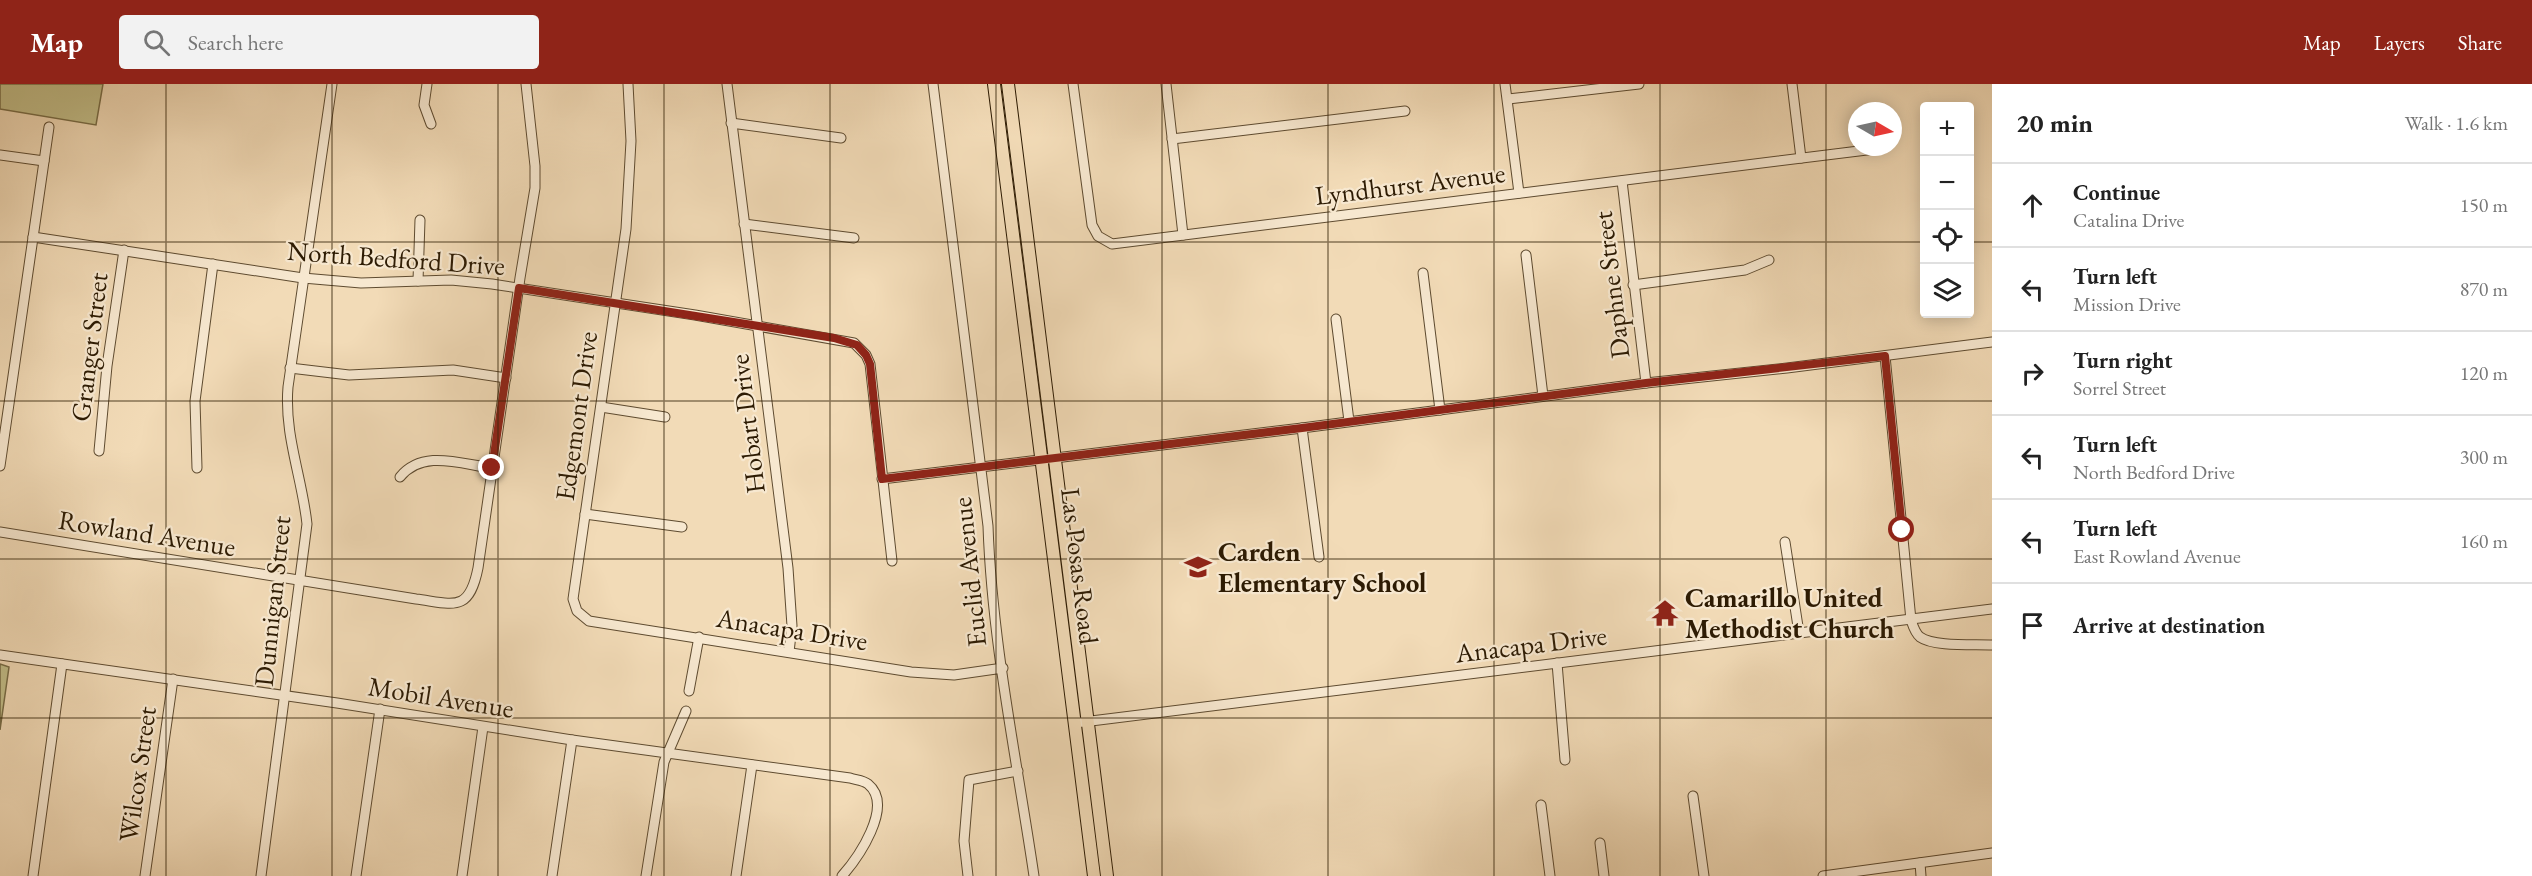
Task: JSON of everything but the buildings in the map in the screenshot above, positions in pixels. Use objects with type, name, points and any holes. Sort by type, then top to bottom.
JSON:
[{"type":"main road","name":"Las Posas Road","points":[[994,84],[1043,459],[1081,723],[1107,876]]},
{"type":"main road","name":"Las Posas Road","points":[[1008,84],[1056,457],[1094,876]]},
{"type":"street","name":"Dunnigan Street","points":[[261,876],[307,524],[304,499],[291,448],[286,405],[332,84]]},
{"type":"street","points":[[427,84],[424,105],[431,124]]},
{"type":"street","name":"Rowland Avenue","points":[[0,532],[300,580],[456,603],[463,601],[473,590],[478,568],[535,188],[535,166],[526,84]]},
{"type":"street","name":"Edgemont Drive","points":[[577,611],[573,598],[615,303],[630,178],[631,107],[628,84]]},
{"type":"street","name":"Hobart Drive","points":[[727,84],[791,597],[792,626],[789,652]]},
{"type":"street","name":"Euclid Avenue","points":[[933,84],[1003,668],[1034,876]]},
{"type":"street","name":"Lyndhurst Avenue","points":[[1073,84],[1091,220],[1098,236],[1108,243],[1118,245],[1848,152]]},
{"type":"street","points":[[1166,84],[1183,235]]},
{"type":"street","points":[[1505,84],[1519,193]]},
{"type":"street","points":[[1508,99],[1639,84]]},
{"type":"street","points":[[1792,84],[1801,158]]},
{"type":"street","points":[[1172,139],[1405,111]]},
{"type":"street","points":[[731,123],[841,138]]},
{"type":"street","points":[[0,466],[49,127]]},
{"type":"street","points":[[0,155],[44,161]]},
{"type":"street","name":"Daphne Street","points":[[1622,181],[1646,383]]},
{"type":"street","points":[[418,281],[420,220]]},
{"type":"street","points":[[744,224],[854,238]]},
{"type":"street","name":"North Bedford Drive","points":[[33,237],[303,278],[361,284],[451,280],[519,288],[758,325],[854,343],[861,348],[870,364],[882,479]]},
{"type":"street","name":"Granger Street","points":[[99,451],[107,366],[124,250]]},
{"type":"street","points":[[1526,255],[1543,396]]},
{"type":"street","points":[[1633,285],[1745,270],[1769,260]]},
{"type":"street","points":[[197,468],[195,401],[213,264]]},
{"type":"street","points":[[1423,273],[1440,410]]},
{"type":"street","points":[[1336,319],[1349,421]]},
{"type":"street","points":[[892,561],[882,479],[1992,342]]},
{"type":"street","points":[[1885,356],[1911,620],[1916,632],[1922,638],[1932,642],[1992,645]]},
{"type":"street","points":[[290,368],[349,375],[453,370],[506,378]]},
{"type":"street","points":[[600,407],[665,417]]},
{"type":"street","points":[[1302,428],[1319,557]]},
{"type":"street","points":[[400,477],[412,465],[428,460],[492,468]]},
{"type":"street","points":[[585,514],[682,527]]},
{"type":"street","points":[[1785,542],[1799,633]]},
{"type":"street","name":"Anacapa Drive","points":[[1081,723],[1992,609]]},
{"type":"street","name":"Anacapa Drive","points":[[577,611],[589,621],[932,675],[954,675],[1003,668]]},
{"type":"street","points":[[689,692],[699,637]]},
{"type":"street","name":"Mobil Avenue","points":[[0,655],[380,709],[572,740],[850,778],[864,782],[872,789],[877,810],[870,833],[860,853],[842,876]]},
{"type":"street","points":[[1557,663],[1565,760]]},
{"type":"street","points":[[33,876],[62,664]]},
{"type":"street","name":"Wilcox Street","points":[[145,876],[173,679]]},
{"type":"street","points":[[356,876],[380,709]]},
{"type":"street","points":[[646,876],[662,770],[686,711]]},
{"type":"street","points":[[462,876],[483,727]]},
{"type":"street","points":[[552,876],[572,740]]},
{"type":"street","points":[[736,876],[752,765]]},
{"type":"street","points":[[968,876],[964,841],[969,780],[1018,771]]},
{"type":"street","points":[[1693,796],[1704,876]]},
{"type":"street","points":[[1541,805],[1550,876]]},
{"type":"street","points":[[1600,843],[1604,876]]},
{"type":"street","points":[[1823,876],[1992,853]]},
{"type":"street","points":[[1920,863],[1921,876]]},
{"type":"shaded area","points":[[0,84],[103,84],[96,125],[0,109]]},
{"type":"shaded area","points":[[0,664],[9,667],[0,730]]},
{"type":"place","name":"Carden Elementary School","points":[[1198,567]]},
{"type":"place","name":"Camarillo United Methodist Church","points":[[1665,613]]},
{"type":"route","points":[[492,468],[519,288],[758,325],[854,343],[869,359],[882,479],[1646,383],[1885,356],[1902,530]]}]
